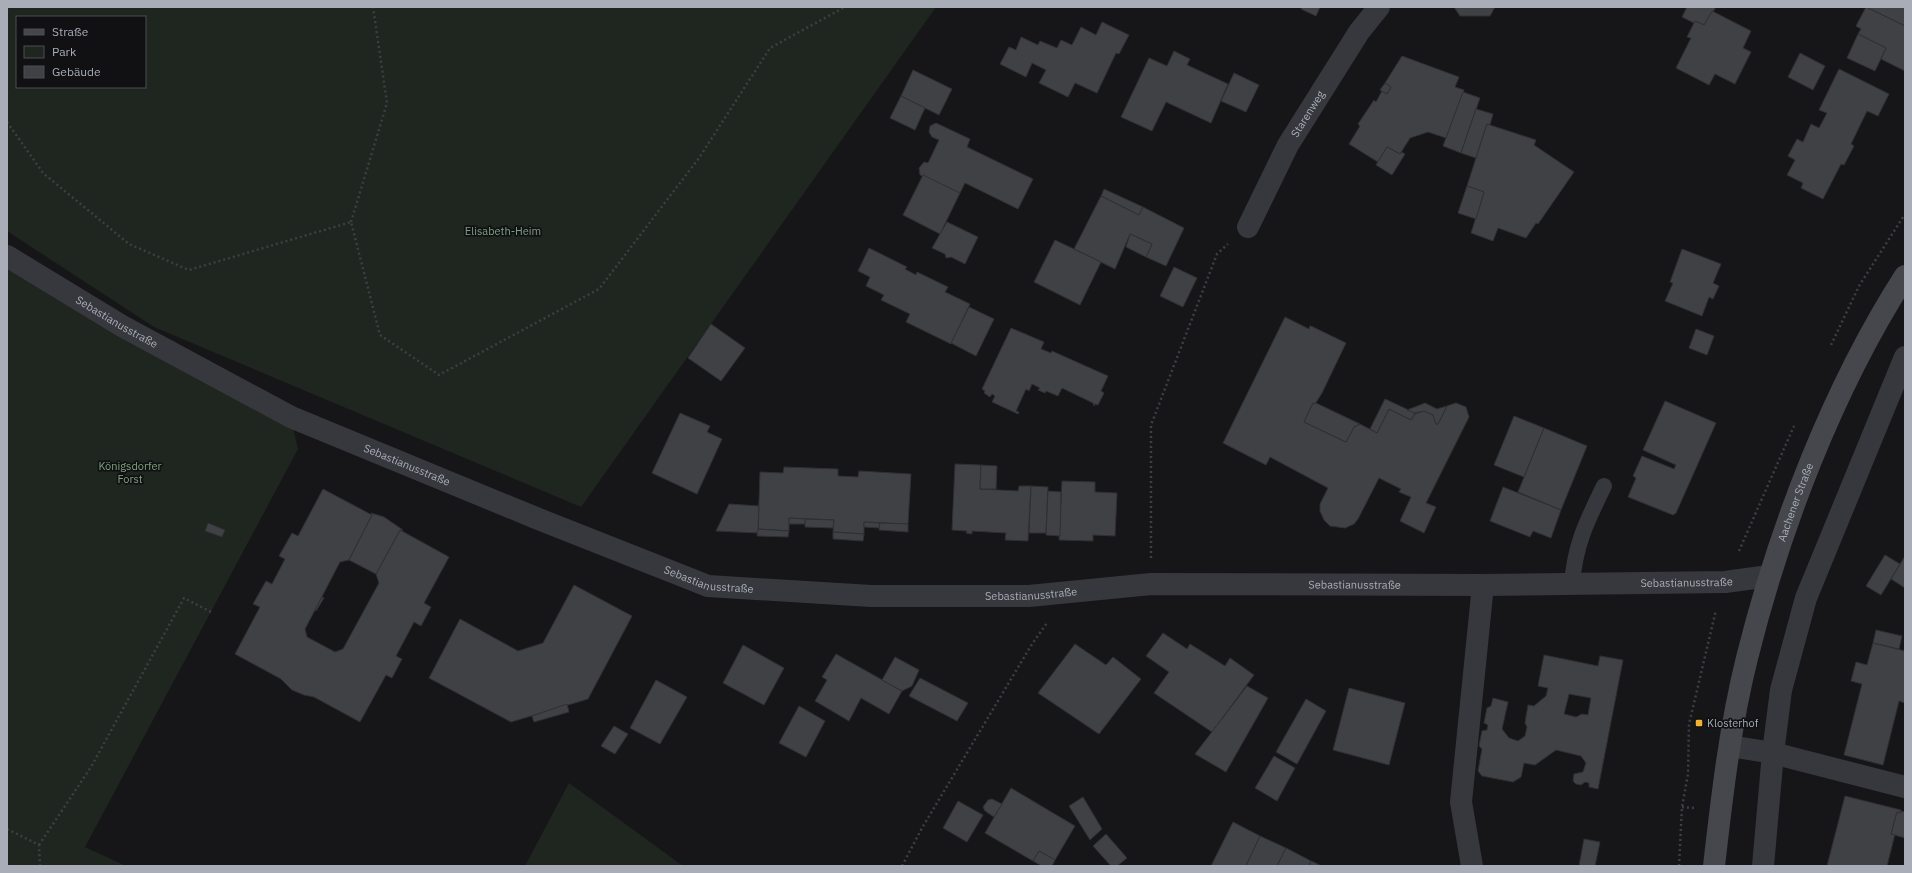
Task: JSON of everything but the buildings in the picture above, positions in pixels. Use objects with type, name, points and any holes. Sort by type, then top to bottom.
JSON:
[{"type":"main road","name":"Aachener Straße","points":[[1714,866],[1730,746],[1747,659],[1769,576],[1817,445],[1855,365],[1905,276]]},
{"type":"street","name":"Starenweg","points":[[1248,227],[1288,145],[1359,32],[1379,7]]},
{"type":"street","name":"Sebastianusstraße","points":[[7,256],[122,326],[291,417],[536,518],[708,586],[871,596],[1029,596],[1151,584],[1572,584],[1725,582],[1769,576]]},
{"type":"street","points":[[1763,866],[1773,753],[1781,690],[1806,598],[1905,357]]},
{"type":"street","points":[[1472,866],[1461,802],[1483,585]]},
{"type":"street","points":[[1730,746],[1773,753],[1905,788]]},
{"type":"lane","points":[[1572,584],[1577,548],[1604,486]]},
{"type":"path","points":[[373,7],[387,103],[350,222],[380,335],[439,375],[599,289],[699,158],[770,48],[845,7]]},
{"type":"path","points":[[7,122],[43,173],[129,244],[189,270],[350,222]]},
{"type":"path","points":[[1151,584],[1151,425],[1217,254],[1248,227]]},
{"type":"path","points":[[902,866],[922,828],[1032,644],[1070,592]]},
{"type":"path","points":[[40,866],[40,845],[91,767],[184,598],[211,612]]},
{"type":"path","points":[[7,829],[40,845]]},
{"type":"green space","name":"Elisabeth-Heim","points":[[7,7],[936,7],[581,507],[154,327],[7,231]]},
{"type":"green space","name":"Königsdorfer Forst","points":[[7,257],[291,419],[298,449],[85,847],[126,866],[7,866]]},
{"type":"green space","points":[[569,783],[683,866],[525,866]]},
{"type":"place","name":"Klosterhof","points":[[1699,723]]}]
